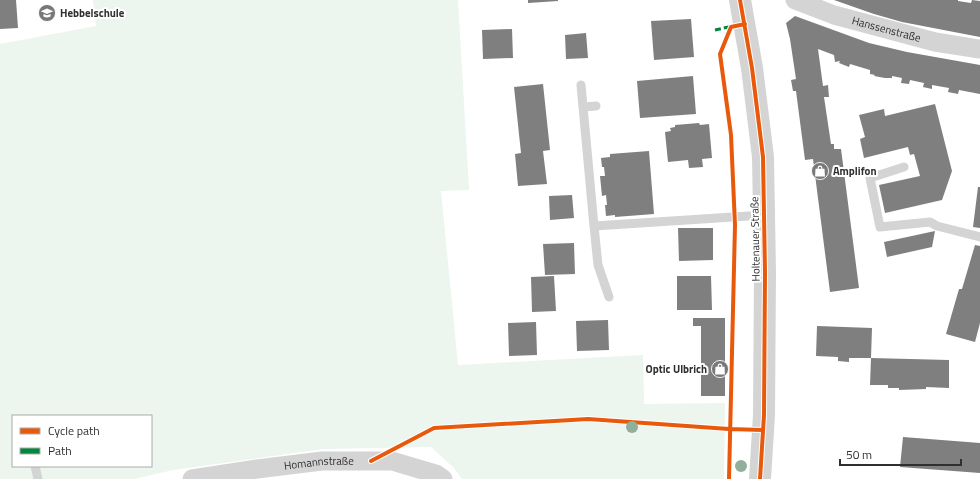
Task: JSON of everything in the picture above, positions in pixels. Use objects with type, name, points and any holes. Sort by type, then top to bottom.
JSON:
[{"type":"street","name":"Holtenauer Straße","points":[[740,0],[752,68],[763,157],[765,272],[764,415],[760,479]]},
{"type":"street","name":"Hanssenstraße","points":[[795,0],[834,15],[928,40],[980,49]]},
{"type":"street","name":"Homannstraße","points":[[192,479],[322,461],[392,461],[436,474],[443,479]]},
{"type":"lane","points":[[581,85],[598,265],[609,297]]},
{"type":"lane","points":[[583,107],[596,106]]},
{"type":"lane","points":[[904,167],[870,178],[880,227],[930,222],[937,226],[980,237]]},
{"type":"lane","points":[[594,226],[764,216]]},
{"type":"lane","points":[[35,467],[38,479]]},
{"type":"shaded area","points":[[93,0],[458,0],[469,190],[441,191],[458,365],[643,355],[644,404],[725,403],[724,479],[462,479],[454,468],[431,447],[323,449],[173,470],[134,479],[0,479],[0,44],[96,26]]},
{"type":"building","points":[[0,0],[16,0],[18,28],[0,29]]},
{"type":"building","points":[[528,0],[558,0],[558,1],[528,3]]},
{"type":"building","points":[[834,0],[958,0],[971,3],[972,0],[980,1],[980,37],[902,22]]},
{"type":"building","points":[[795,16],[869,43],[907,52],[980,65],[980,94],[959,90],[958,94],[948,92],[949,88],[932,85],[932,89],[923,87],[924,83],[910,80],[909,84],[901,83],[902,78],[892,76],[892,78],[885,78],[874,76],[875,75],[870,74],[870,70],[850,64],[849,67],[839,63],[840,61],[835,62],[834,55],[818,49],[823,86],[828,85],[829,97],[824,97],[831,144],[834,144],[834,149],[841,149],[859,288],[830,292],[813,159],[805,160],[796,91],[793,91],[791,80],[796,79],[786,23]]},
{"type":"building","points":[[691,19],[694,57],[654,60],[651,21]]},
{"type":"building","points":[[512,29],[513,58],[483,59],[482,30]]},
{"type":"building","points":[[586,33],[588,58],[566,59],[565,35]]},
{"type":"building","points":[[693,76],[696,114],[640,118],[637,81]]},
{"type":"building","points":[[543,84],[550,150],[543,151],[547,184],[518,186],[515,154],[521,153],[514,87]]},
{"type":"building","points":[[935,104],[952,171],[942,200],[885,213],[879,185],[920,176],[914,154],[910,155],[908,147],[864,158],[860,139],[865,137],[859,115],[884,109],[885,116]]},
{"type":"building","points":[[699,123],[700,125],[709,124],[712,158],[702,159],[703,167],[689,168],[688,160],[668,162],[665,132],[671,131],[670,128],[675,127],[675,125]]},
{"type":"building","points":[[649,151],[654,214],[615,217],[615,215],[606,216],[606,195],[602,196],[600,176],[605,176],[601,158],[610,157],[610,154]]},
{"type":"building","points":[[978,187],[980,187],[980,228],[973,227]]},
{"type":"building","points":[[572,195],[574,218],[550,220],[549,196]]},
{"type":"building","points":[[678,228],[713,228],[713,260],[679,261]]},
{"type":"building","points":[[935,231],[932,247],[887,257],[884,242]]},
{"type":"building","points":[[574,243],[575,274],[545,275],[543,244]]},
{"type":"building","points":[[975,245],[980,246],[980,323],[975,342],[946,334],[959,289],[962,289]]},
{"type":"building","points":[[554,276],[556,311],[532,312],[531,277]]},
{"type":"building","points":[[677,276],[711,276],[712,310],[677,310]]},
{"type":"building","points":[[693,318],[725,318],[725,396],[701,396],[701,326],[693,326]]},
{"type":"building","points":[[608,320],[609,350],[577,351],[576,321]]},
{"type":"building","points":[[536,322],[537,355],[509,356],[508,323]]},
{"type":"building","points":[[817,326],[872,328],[871,358],[849,358],[849,362],[838,361],[838,357],[816,356]]},
{"type":"building","points":[[871,358],[949,360],[949,388],[926,387],[926,389],[899,390],[899,388],[888,388],[888,385],[870,385]]},
{"type":"building","points":[[903,437],[980,443],[980,473],[900,467]]},
{"type":"marked path","points":[[715,30],[733,26]]},
{"type":"cycle path","points":[[740,0],[752,68],[763,157],[765,272],[764,415],[760,479]]},
{"type":"cycle path","points":[[729,479],[735,225],[731,135],[720,54],[731,27],[745,24]]},
{"type":"cycle path","points":[[371,461],[434,428],[588,419],[763,430]]},
{"type":"place","name":"Hebbelschule","points":[[47,13]]},
{"type":"place","name":"Amplifon","points":[[820,171]]},
{"type":"place","name":"Optic Ulbrich","points":[[720,369]]}]
